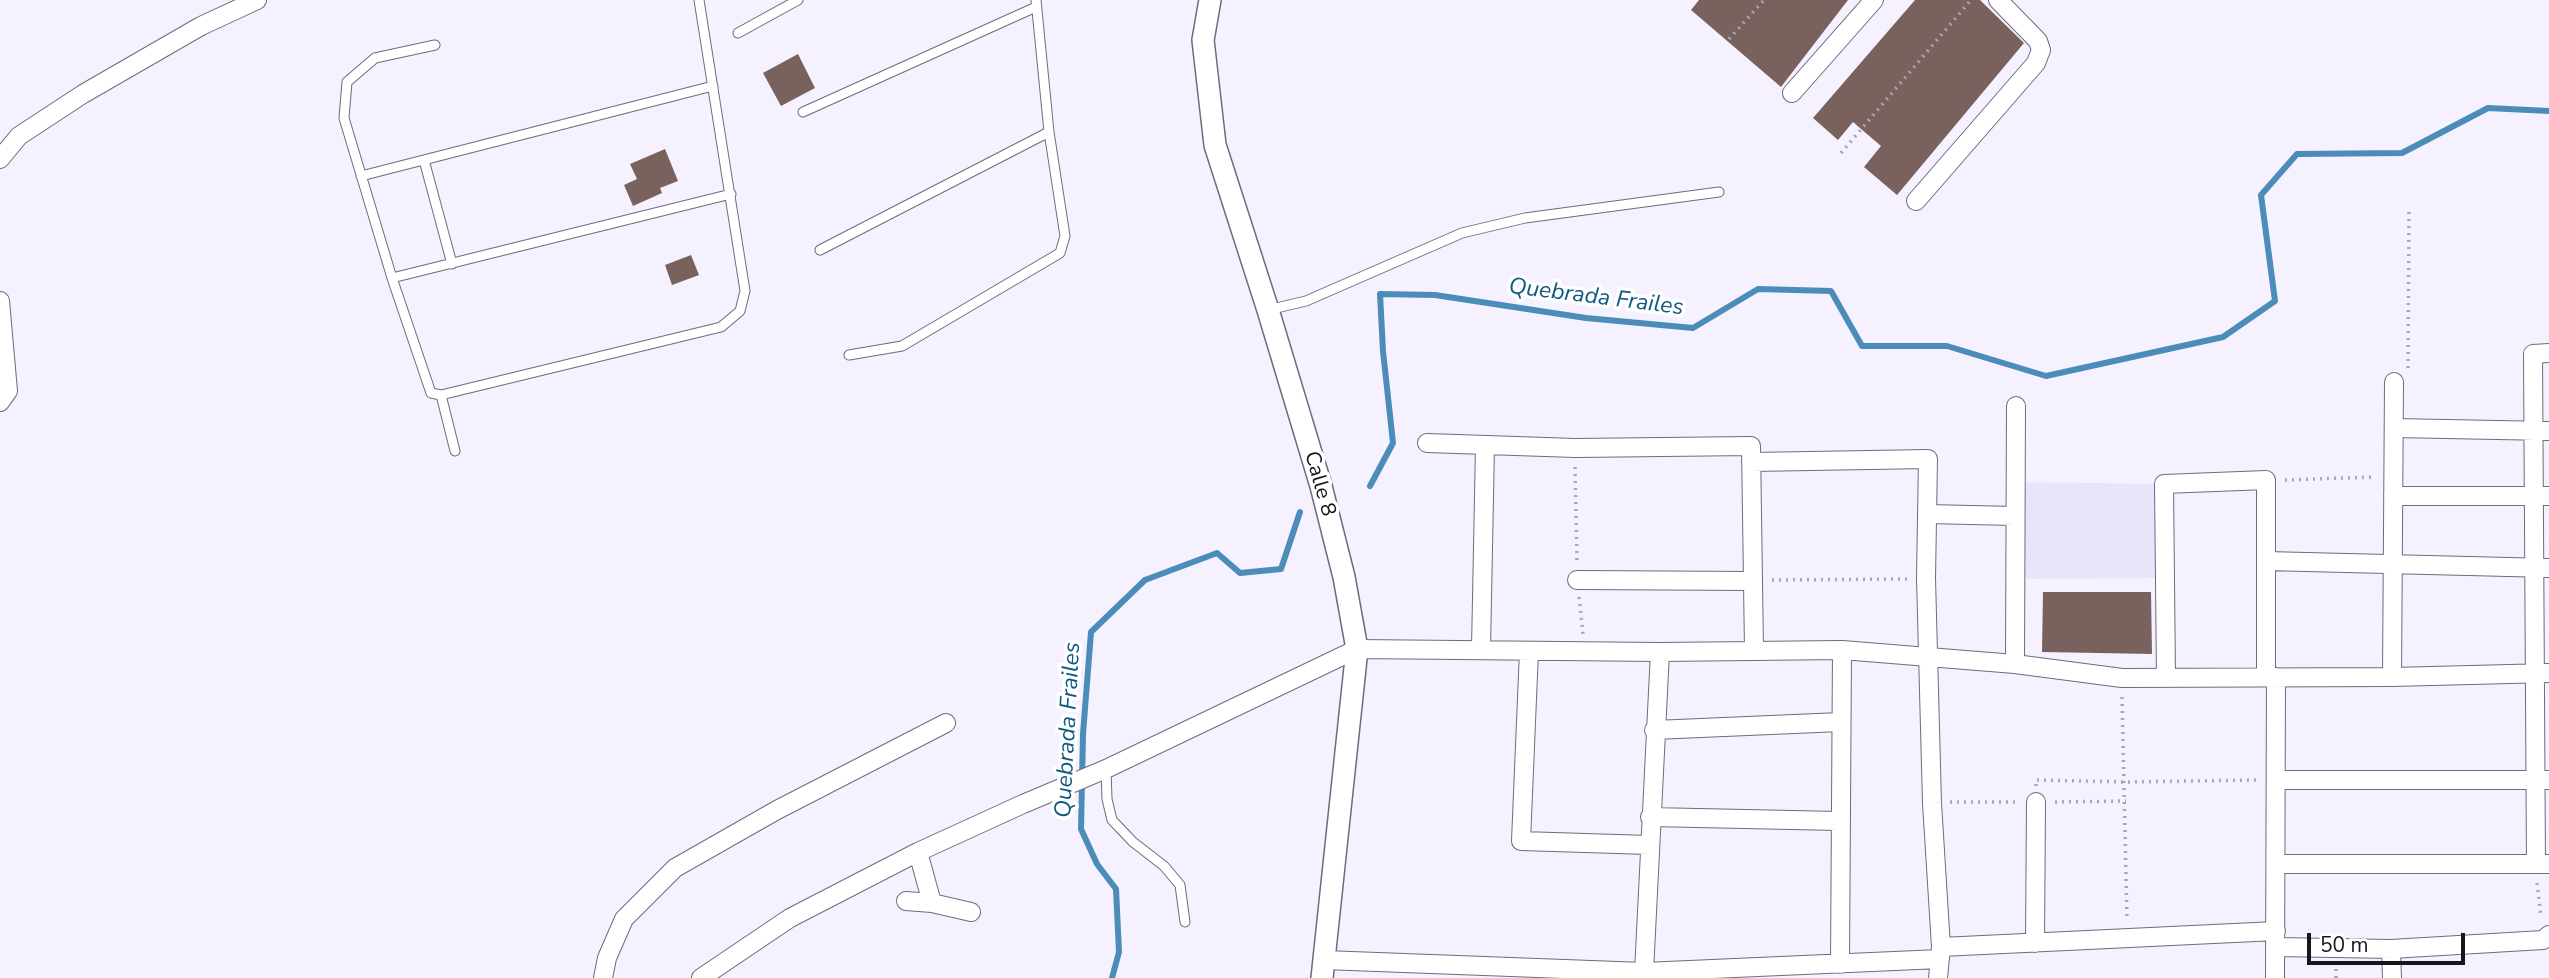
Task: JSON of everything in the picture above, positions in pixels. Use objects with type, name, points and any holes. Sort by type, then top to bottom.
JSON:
[{"type":"street","points":[[0,159],[19,136],[83,94],[201,26],[257,0]]},
{"type":"street","name":"Calle 8","points":[[1210,0],[1203,40],[1215,145],[1321,486],[1344,577],[1357,649],[1323,969]]},
{"type":"street","points":[[1792,93],[1874,0]]},
{"type":"street","points":[[1916,201],[2036,63],[2041,50],[2038,41],[1998,0]]},
{"type":"street","points":[[0,301],[8,391],[0,402]]},
{"type":"street","points":[[2277,864],[2542,864],[2541,431],[2533,354],[2549,353]]},
{"type":"street","points":[[2392,677],[2394,382]]},
{"type":"street","points":[[2015,664],[2016,405]]},
{"type":"street","points":[[2394,428],[2541,431]]},
{"type":"street","points":[[1427,443],[1575,448],[1751,446],[1754,650]]},
{"type":"street","points":[[1481,649],[1485,446]]},
{"type":"street","points":[[1751,462],[1928,459],[1926,578],[1932,803],[1941,953],[1938,978]]},
{"type":"street","points":[[2166,678],[2164,484],[2266,480],[2266,561],[2276,780],[2275,978]]},
{"type":"street","points":[[2393,496],[2541,496]]},
{"type":"street","points":[[1927,514],[2015,516]]},
{"type":"street","points":[[2266,561],[2542,568]]},
{"type":"street","points":[[1577,580],[1752,581]]},
{"type":"street","points":[[701,978],[789,918],[918,852],[1100,772],[1357,649],[1660,652],[1842,650],[2015,664],[2122,678],[2392,677],[2542,673]]},
{"type":"street","points":[[1840,964],[1842,650]]},
{"type":"street","points":[[1529,651],[1521,841],[1649,845]]},
{"type":"street","points":[[1644,972],[1660,652]]},
{"type":"street","points":[[1654,730],[1841,722]]},
{"type":"street","points":[[603,978],[607,958],[624,919],[675,868],[777,810],[946,723]]},
{"type":"street","points":[[2276,780],[2543,780]]},
{"type":"street","points":[[2035,943],[2036,802]]},
{"type":"street","points":[[1650,817],[1839,821]]},
{"type":"street","points":[[918,852],[932,903]]},
{"type":"street","points":[[906,901],[932,903],[971,912]]},
{"type":"street","points":[[1323,969],[1510,973],[1644,972],[1840,964],[2035,943],[2128,938],[2276,939],[2391,949],[2547,943]]},
{"type":"street","points":[[2391,949],[2392,978]]},
{"type":"lane","points":[[435,45],[375,58],[347,82],[344,118],[392,278],[431,393],[441,395],[721,327],[740,311],[745,291],[699,0]]},
{"type":"lane","points":[[738,33],[798,0]]},
{"type":"lane","points":[[803,112],[1036,3],[1049,132],[1065,236],[1060,253],[902,346],[849,355]]},
{"type":"lane","points":[[361,176],[713,86]]},
{"type":"lane","points":[[820,250],[1049,132]]},
{"type":"lane","points":[[424,160],[452,264]]},
{"type":"lane","points":[[1268,310],[1306,301],[1462,233],[1525,218],[1719,192]]},
{"type":"lane","points":[[392,278],[731,194]]},
{"type":"lane","points":[[441,395],[455,451]]},
{"type":"lane","points":[[1100,772],[1112,820],[1133,842],[1164,866],[1180,885],[1185,922]]},
{"type":"path","points":[[1729,39],[1764,0]]},
{"type":"path","points":[[1841,153],[1971,0]]},
{"type":"path","points":[[2394,382],[2408,381],[2409,209]]},
{"type":"path","points":[[1575,448],[1577,580],[1585,650]]},
{"type":"path","points":[[2266,480],[2393,477]]},
{"type":"path","points":[[1752,581],[1926,578]]},
{"type":"path","points":[[2122,678],[2128,938]]},
{"type":"path","points":[[2036,802],[2036,780],[2276,780]]},
{"type":"path","points":[[2542,864],[2547,943]]},
{"type":"shaded area","points":[[2015,482],[2164,484],[2166,578],[2015,579]]},
{"type":"building","points":[[1699,0],[1848,0],[1781,87],[1691,10]]},
{"type":"building","points":[[1915,0],[1980,0],[2024,43],[1897,195],[1864,167],[1881,146],[1853,122],[1838,140],[1813,118]]},
{"type":"building","points":[[798,54],[815,88],[781,106],[763,73]]},
{"type":"building","points":[[665,149],[678,181],[660,188],[662,193],[633,206],[624,185],[637,179],[630,164]]},
{"type":"building","points":[[691,255],[699,275],[672,285],[665,265]]},
{"type":"building","points":[[2043,592],[2151,592],[2152,654],[2042,652]]},
{"type":"waterway","name":"Quebrada Frailes","points":[[1370,486],[1393,443],[1380,294],[1435,295],[1586,318],[1693,328],[1758,289],[1831,291],[1862,346],[1947,346],[2046,376],[2223,337],[2275,301],[2261,195],[2297,154],[2402,153],[2488,108],[2549,111]]},
{"type":"waterway","name":"Quebrada Frailes","points":[[1112,978],[1119,952],[1116,889],[1097,864],[1081,829],[1083,734],[1091,632],[1145,580],[1217,553],[1240,573],[1281,569],[1300,512]]}]
